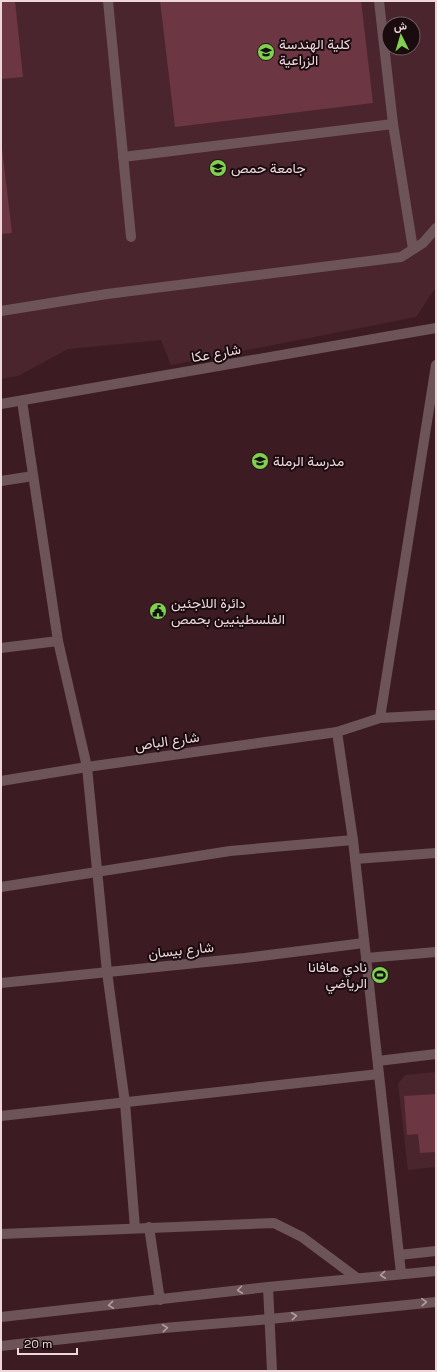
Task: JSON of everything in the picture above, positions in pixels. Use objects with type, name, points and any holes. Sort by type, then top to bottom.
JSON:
[{"type":"street","points":[[108,1],[131,238]]},
{"type":"street","points":[[379,1],[393,124],[413,249]]},
{"type":"street","points":[[123,157],[393,124]]},
{"type":"street","points":[[1,311],[107,294],[401,257],[423,243],[436,228]]},
{"type":"street","name":"شارع عكا","points":[[1,404],[22,402],[436,328]]},
{"type":"street","points":[[380,718],[436,365]]},
{"type":"street","points":[[22,402],[58,642],[87,766],[107,972],[126,1102],[135,1228]]},
{"type":"street","points":[[1,481],[33,476]]},
{"type":"street","points":[[1,648],[58,642]]},
{"type":"street","name":"شارع الباص","points":[[1,781],[87,766],[336,732],[380,718],[436,714]]},
{"type":"street","points":[[336,732],[353,840],[401,1274]]},
{"type":"street","points":[[1,887],[230,851],[353,840]]},
{"type":"street","points":[[355,859],[436,853]]},
{"type":"street","name":"شارع بيسان","points":[[1,983],[245,958],[364,943]]},
{"type":"street","points":[[366,958],[436,952]]},
{"type":"street","points":[[378,1061],[436,1054]]},
{"type":"street","points":[[1,1116],[379,1074]]},
{"type":"street","points":[[1,1234],[274,1223],[302,1237],[357,1278]]},
{"type":"street","points":[[149,1227],[160,1300]]},
{"type":"street","points":[[399,1255],[436,1251]]},
{"type":"street","points":[[1,1317],[268,1287],[436,1271]]},
{"type":"street","points":[[268,1287],[272,1371]]},
{"type":"street","points":[[1,1346],[164,1328],[436,1302]]},
{"type":"shaded area","name":"جامعة حمص","points":[[1,1],[436,1],[436,287],[416,317],[171,365],[161,340],[68,349],[18,376],[1,379]]},
{"type":"shaded area","points":[[436,1072],[436,1167],[408,1170],[398,1084],[405,1075]]},
{"type":"building","points":[[1,1],[15,1],[23,77],[1,79]]},
{"type":"building","name":"كلية الهندسة الزراعية","points":[[160,1],[361,1],[373,103],[175,127]]},
{"type":"building","points":[[1,149],[12,233],[1,234]]},
{"type":"building","points":[[436,1094],[436,1152],[420,1153],[418,1134],[407,1135],[404,1096]]},
{"type":"place","name":"كلية الهندسة الزراعية","points":[[266,52]]},
{"type":"place","name":"جامعة حمص","points":[[218,168]]},
{"type":"place","name":"مدرسة الرملة","points":[[260,461]]},
{"type":"place","name":"دائرة اللاجئين الفلسطينيين بحمص","points":[[158,611]]},
{"type":"place","name":"نادي هافانا الرياضي","points":[[380,975]]}]
